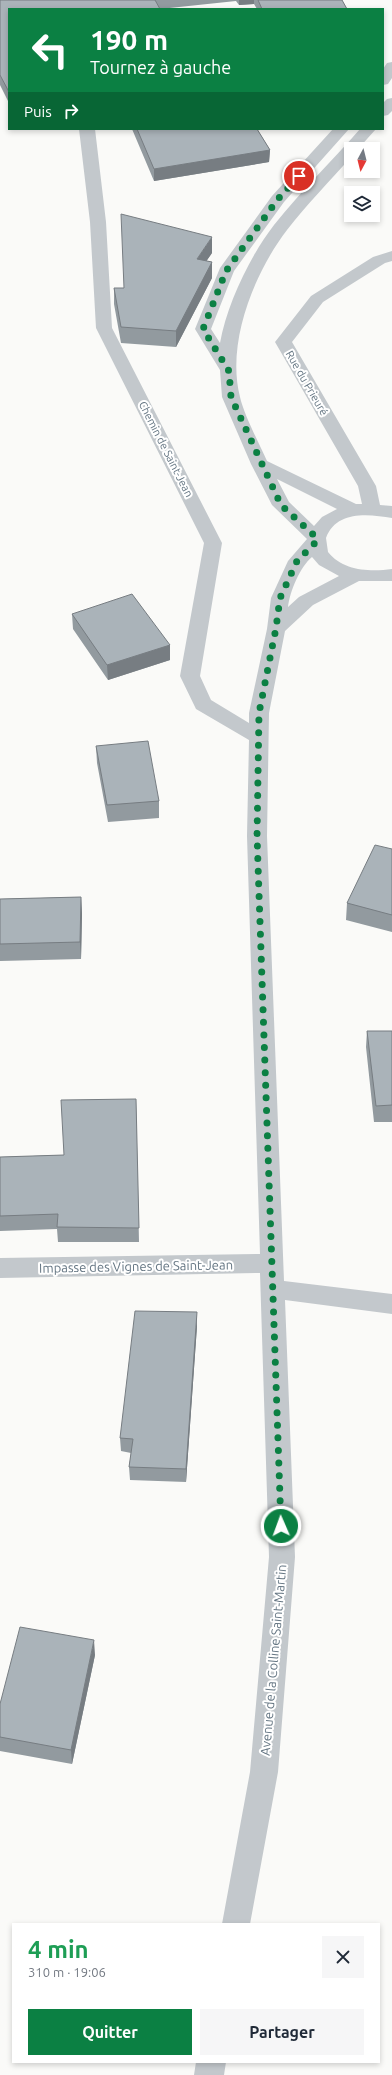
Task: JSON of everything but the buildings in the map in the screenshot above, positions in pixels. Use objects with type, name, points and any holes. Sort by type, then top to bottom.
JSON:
[{"type":"street","points":[[384,79],[392,66]]},
{"type":"street","points":[[384,111],[392,102]]},
{"type":"street","name":"Chemin de Saint-Jean","points":[[88,130],[98,222],[104,328],[213,543],[190,676],[203,704],[258,737]]},
{"type":"street","points":[[229,371],[203,329],[226,271],[278,199],[340,130]]},
{"type":"street","points":[[367,130],[280,228],[253,272],[231,328],[227,352],[231,397],[260,464],[281,505],[317,540],[319,553],[335,567],[355,575],[365,577],[391,576]]},
{"type":"street","name":"Rue du Prieuré","points":[[363,509],[367,486],[283,342],[317,299],[379,260],[392,256]]},
{"type":"street","points":[[260,464],[363,509],[392,512]]},
{"type":"street","name":"Avenue de la Colline Saint-Martin","points":[[236,1923],[264,1772],[282,1558],[257,843],[259,713],[276,628],[280,598],[297,561],[317,540],[318,534],[326,522],[342,513],[363,509]]},
{"type":"street","points":[[276,628],[306,601],[355,575]]},
{"type":"street","name":"Impasse des Vignes de Saint-Jean","points":[[0,1268],[272,1263]]},
{"type":"street","points":[[273,1289],[392,1304]]},
{"type":"street","points":[[209,2075],[211,2063]]},
{"type":"route","points":[[281,1526],[257,836],[259,713],[276,628],[280,598],[297,561],[316,542],[317,538],[281,505],[260,464],[256,451],[231,397],[229,371],[203,329],[226,271],[278,199],[299,176]]}]
